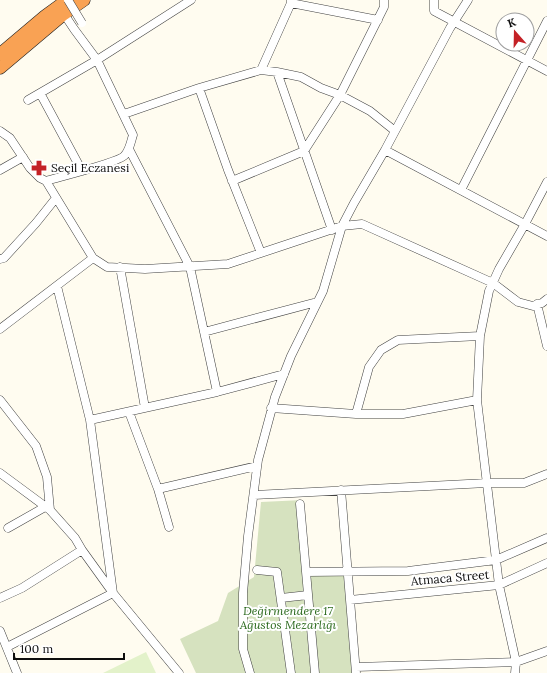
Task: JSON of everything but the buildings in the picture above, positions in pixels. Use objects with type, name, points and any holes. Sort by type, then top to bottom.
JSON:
[{"type":"highway","points":[[0,70],[5,53],[45,16],[68,0]]},
{"type":"highway","points":[[5,53],[84,0]]},
{"type":"street","points":[[68,0],[82,23]]},
{"type":"street","points":[[28,100],[97,60],[191,0]]},
{"type":"street","points":[[232,181],[304,151],[340,95],[378,20],[384,7],[384,0]]},
{"type":"street","points":[[434,0],[434,11],[547,71]]},
{"type":"street","points":[[250,673],[243,649],[243,593],[248,536],[257,466],[271,408],[291,356],[323,291],[342,226],[454,22],[468,0]]},
{"type":"street","points":[[261,70],[291,1],[378,20]]},
{"type":"street","points":[[46,181],[82,171],[124,156],[129,149],[133,135],[97,60],[64,14]]},
{"type":"street","points":[[461,190],[547,21]]},
{"type":"street","points":[[124,114],[199,88],[261,70],[301,78],[340,95],[370,111],[395,131]]},
{"type":"street","points":[[277,72],[332,230]]},
{"type":"street","points":[[199,88],[232,181],[261,253]]},
{"type":"street","points":[[40,93],[82,171]]},
{"type":"street","points":[[0,131],[10,138],[30,168],[40,178],[46,181],[93,258],[107,266],[145,269],[228,264],[342,226],[362,224],[493,283],[518,302],[533,306],[547,299]]},
{"type":"street","points":[[129,149],[190,267],[217,392]]},
{"type":"street","points":[[385,150],[547,236]]},
{"type":"street","points":[[0,170],[23,157]]},
{"type":"street","points":[[515,673],[516,662],[496,560],[477,400],[480,336],[489,292],[499,268],[525,224],[547,182]]},
{"type":"street","points":[[0,259],[4,258],[36,223],[56,198]]},
{"type":"street","points":[[0,330],[93,258]]},
{"type":"street","points":[[120,267],[145,408]]},
{"type":"street","points":[[57,286],[90,420],[113,593]]},
{"type":"street","points":[[204,332],[317,302]]},
{"type":"street","points":[[537,304],[547,346]]},
{"type":"street","points":[[356,414],[369,367],[381,350],[398,340],[480,336]]},
{"type":"street","points":[[90,420],[217,392],[284,374]]},
{"type":"street","points":[[0,400],[36,446],[47,476],[48,508]]},
{"type":"street","points":[[271,408],[356,414],[403,414],[477,400]]},
{"type":"street","points":[[129,412],[158,489],[169,527]]},
{"type":"street","points":[[158,489],[257,466]]},
{"type":"street","points":[[0,473],[48,508],[75,538],[113,593],[179,673]]},
{"type":"street","points":[[254,495],[487,483],[524,483],[547,474]]},
{"type":"street","points":[[341,490],[346,572],[356,670],[516,662],[547,650]]},
{"type":"street","points":[[300,504],[314,673]]},
{"type":"street","points":[[8,528],[48,508]]},
{"type":"street","points":[[306,572],[408,571],[496,560],[547,538]]},
{"type":"street","points":[[0,598],[22,588],[82,550]]},
{"type":"street","name":"Atmaca Street","points":[[350,600],[500,585],[547,563]]},
{"type":"street","points":[[258,570],[277,572],[291,673]]},
{"type":"street","points":[[7,647],[113,593]]},
{"type":"street","points":[[281,598],[308,595]]},
{"type":"street","points":[[0,631],[15,672]]},
{"type":"green space","name":"Değirmendere 17 Ağustos Mezarlığı","points":[[303,500],[309,569],[347,569],[354,673],[196,673],[180,639],[218,621],[228,593],[254,577],[261,502]]},
{"type":"green space","points":[[146,652],[156,673],[103,673]]},
{"type":"place","name":"Seçil Eczanesi","points":[[39,168]]}]
